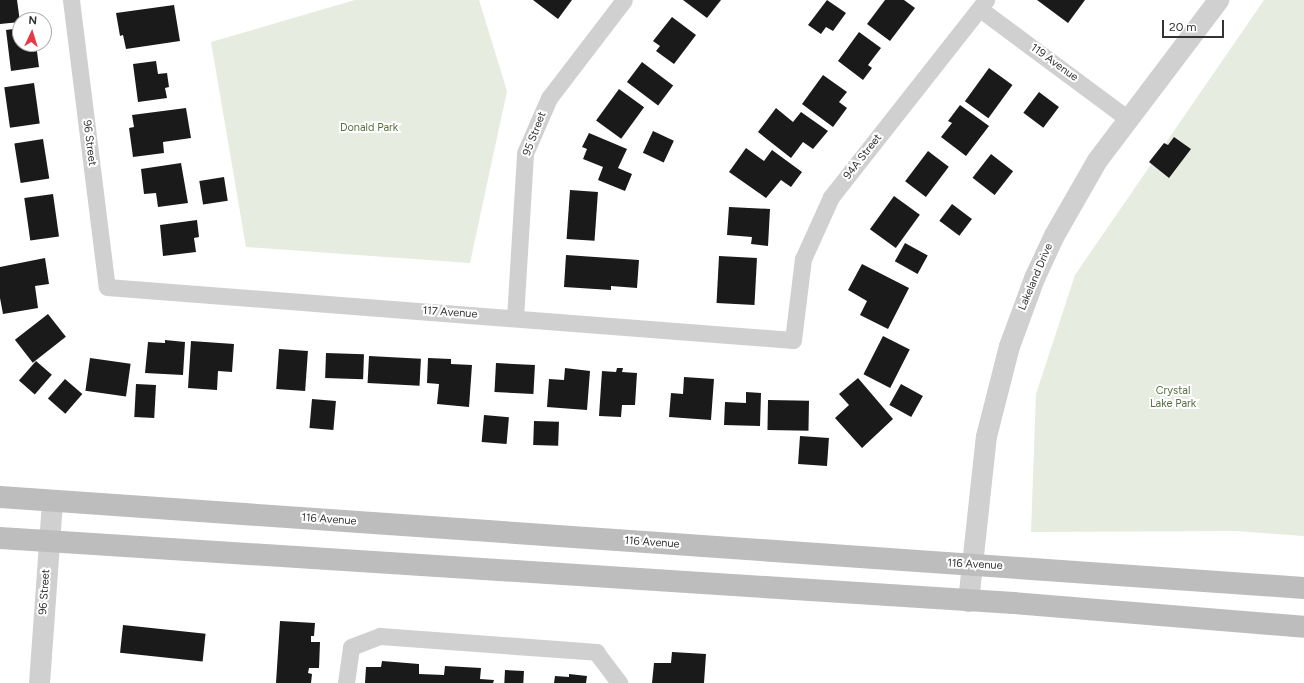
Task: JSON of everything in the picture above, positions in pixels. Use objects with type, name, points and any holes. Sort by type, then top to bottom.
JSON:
[{"type":"main road","name":"116 Avenue","points":[[0,497],[1304,588]]},
{"type":"main road","points":[[0,538],[968,601],[1304,626]]},
{"type":"street","name":"96 Street","points":[[70,0],[107,287]]},
{"type":"street","name":"95 Street","points":[[514,318],[525,153],[549,98],[624,0]]},
{"type":"street","name":"Lakeland Drive","points":[[968,601],[986,436],[998,384],[1020,314],[1054,236],[1097,160],[1218,0]]},
{"type":"street","name":"119 Avenue","points":[[983,4],[1128,119]]},
{"type":"street","name":"94A Street","points":[[793,340],[803,259],[831,197],[983,4]]},
{"type":"street","name":"117 Avenue","points":[[107,287],[793,340]]},
{"type":"street","name":"96 Street","points":[[39,683],[52,500]]},
{"type":"street","points":[[346,683],[351,647],[380,636],[596,652],[619,683]]},
{"type":"green space","name":"Donald Park","points":[[355,0],[479,0],[507,91],[470,263],[246,247],[211,42]]},
{"type":"green space","name":"Crystal Lake Park","points":[[1264,0],[1304,0],[1304,536],[1236,531],[1031,532],[1036,394],[1075,275]]},
{"type":"building","points":[[0,0],[17,0],[19,12],[12,12],[12,23],[0,24]]},
{"type":"building","points":[[533,0],[572,0],[558,19]]},
{"type":"building","points":[[683,0],[721,0],[707,18]]},
{"type":"building","points":[[827,0],[846,13],[833,31],[826,27],[821,34],[808,25]]},
{"type":"building","points":[[885,0],[904,0],[915,8],[890,41],[867,24]]},
{"type":"building","points":[[1037,0],[1085,0],[1068,23]]},
{"type":"building","points":[[174,5],[180,41],[126,49],[123,35],[120,36],[116,13]]},
{"type":"building","points":[[672,17],[696,35],[674,64],[656,51],[660,46],[653,41]]},
{"type":"building","points":[[12,29],[12,52],[37,52],[39,67],[11,71],[6,30]]},
{"type":"building","points":[[859,32],[881,48],[868,65],[872,68],[863,80],[838,61]]},
{"type":"building","points":[[156,61],[158,74],[167,73],[169,87],[165,88],[167,98],[138,102],[133,64]]},
{"type":"building","points":[[642,62],[673,85],[658,105],[627,82]]},
{"type":"building","points":[[989,68],[1012,85],[988,118],[965,101]]},
{"type":"building","points":[[823,75],[847,92],[839,102],[847,108],[833,127],[802,104]]},
{"type":"building","points":[[34,83],[40,124],[10,128],[4,87]]},
{"type":"building","points":[[619,89],[644,107],[621,139],[596,121]]},
{"type":"building","points":[[1039,92],[1059,107],[1043,128],[1023,113]]},
{"type":"building","points":[[960,105],[989,126],[966,156],[941,137],[952,123],[948,121]]},
{"type":"building","points":[[186,108],[191,138],[163,142],[164,153],[133,157],[129,128],[134,127],[132,115]]},
{"type":"building","points":[[776,108],[793,122],[801,112],[828,131],[813,149],[803,142],[791,158],[758,132]]},
{"type":"building","points":[[653,131],[674,141],[664,162],[643,153]]},
{"type":"building","points":[[589,133],[627,149],[618,168],[632,174],[625,191],[598,180],[603,167],[583,159],[587,149],[582,147]]},
{"type":"building","points":[[1174,137],[1191,149],[1169,178],[1149,162],[1164,143],[1168,145]]},
{"type":"building","points":[[43,139],[49,179],[21,183],[14,144]]},
{"type":"building","points":[[746,148],[764,161],[772,150],[802,172],[791,187],[781,180],[766,198],[729,172]]},
{"type":"building","points":[[928,151],[949,167],[926,197],[905,181]]},
{"type":"building","points":[[991,154],[1013,171],[995,195],[973,178]]},
{"type":"building","points":[[181,163],[188,203],[158,207],[156,193],[144,194],[141,169]]},
{"type":"building","points":[[224,177],[228,201],[203,205],[199,181]]},
{"type":"building","points":[[570,190],[598,192],[595,241],[567,239]]},
{"type":"building","points":[[53,194],[59,237],[30,241],[24,198]]},
{"type":"building","points":[[894,196],[920,215],[896,248],[870,229]]},
{"type":"building","points":[[952,204],[972,219],[959,236],[939,221]]},
{"type":"building","points":[[729,207],[770,209],[768,246],[751,244],[752,237],[727,235]]},
{"type":"building","points":[[197,220],[199,237],[194,238],[196,252],[163,256],[160,225]]},
{"type":"building","points":[[905,243],[928,256],[918,274],[895,261]]},
{"type":"building","points":[[566,255],[639,260],[637,288],[611,286],[611,290],[564,287]]},
{"type":"building","points":[[719,256],[757,258],[754,305],[717,303]]},
{"type":"building","points":[[45,258],[49,284],[35,286],[38,308],[3,314],[0,298],[0,267]]},
{"type":"building","points":[[862,264],[909,288],[888,329],[860,315],[867,301],[848,290]]},
{"type":"building","points":[[48,314],[66,337],[33,363],[15,340]]},
{"type":"building","points":[[883,336],[910,350],[890,388],[863,374]]},
{"type":"building","points":[[165,340],[185,342],[183,375],[145,373],[148,342],[165,343]]},
{"type":"building","points":[[191,341],[234,344],[232,372],[218,371],[217,390],[188,388]]},
{"type":"building","points":[[279,349],[308,351],[305,391],[276,389]]},
{"type":"building","points":[[326,353],[364,354],[363,379],[325,378]]},
{"type":"building","points":[[369,356],[421,359],[420,386],[368,383]]},
{"type":"building","points":[[90,358],[131,364],[126,396],[85,391]]},
{"type":"building","points":[[428,358],[451,359],[451,364],[472,365],[469,407],[437,404],[439,384],[427,383]]},
{"type":"building","points":[[36,361],[52,375],[35,394],[19,381]]},
{"type":"building","points":[[496,363],[535,365],[533,394],[494,392]]},
{"type":"building","points":[[565,368],[590,371],[587,410],[547,407],[549,379],[564,380]]},
{"type":"building","points":[[617,368],[623,368],[622,372],[637,373],[635,405],[622,405],[621,417],[599,416],[602,371],[616,372]]},
{"type":"building","points":[[684,377],[714,379],[711,420],[669,417],[671,393],[683,394]]},
{"type":"building","points":[[858,378],[893,419],[862,448],[835,418],[849,405],[839,394]]},
{"type":"building","points":[[65,379],[82,394],[65,414],[48,399]]},
{"type":"building","points":[[136,384],[156,385],[154,418],[134,417]]},
{"type":"building","points":[[901,384],[923,396],[911,417],[889,405]]},
{"type":"building","points":[[746,392],[761,393],[760,426],[724,425],[725,402],[746,403]]},
{"type":"building","points":[[312,399],[336,401],[333,430],[309,428]]},
{"type":"building","points":[[768,400],[809,401],[808,431],[767,430]]},
{"type":"building","points":[[484,415],[509,417],[507,444],[482,442]]},
{"type":"building","points":[[534,421],[559,422],[558,446],[533,445]]},
{"type":"building","points":[[800,436],[829,438],[827,466],[798,464]]},
{"type":"building","points":[[280,621],[315,623],[314,636],[311,636],[311,642],[320,642],[319,668],[309,668],[308,673],[312,674],[311,683],[276,683]]},
{"type":"building","points":[[123,625],[206,634],[203,662],[120,653]]},
{"type":"building","points":[[672,652],[706,654],[704,683],[652,683],[654,663],[671,663]]},
{"type":"building","points":[[382,661],[419,664],[419,674],[444,675],[445,666],[481,668],[480,679],[494,680],[493,683],[365,683],[366,667],[381,667]]},
{"type":"building","points":[[505,670],[524,671],[523,683],[504,683]]},
{"type":"building","points":[[569,674],[587,676],[586,683],[554,683],[555,676],[569,677]]}]
